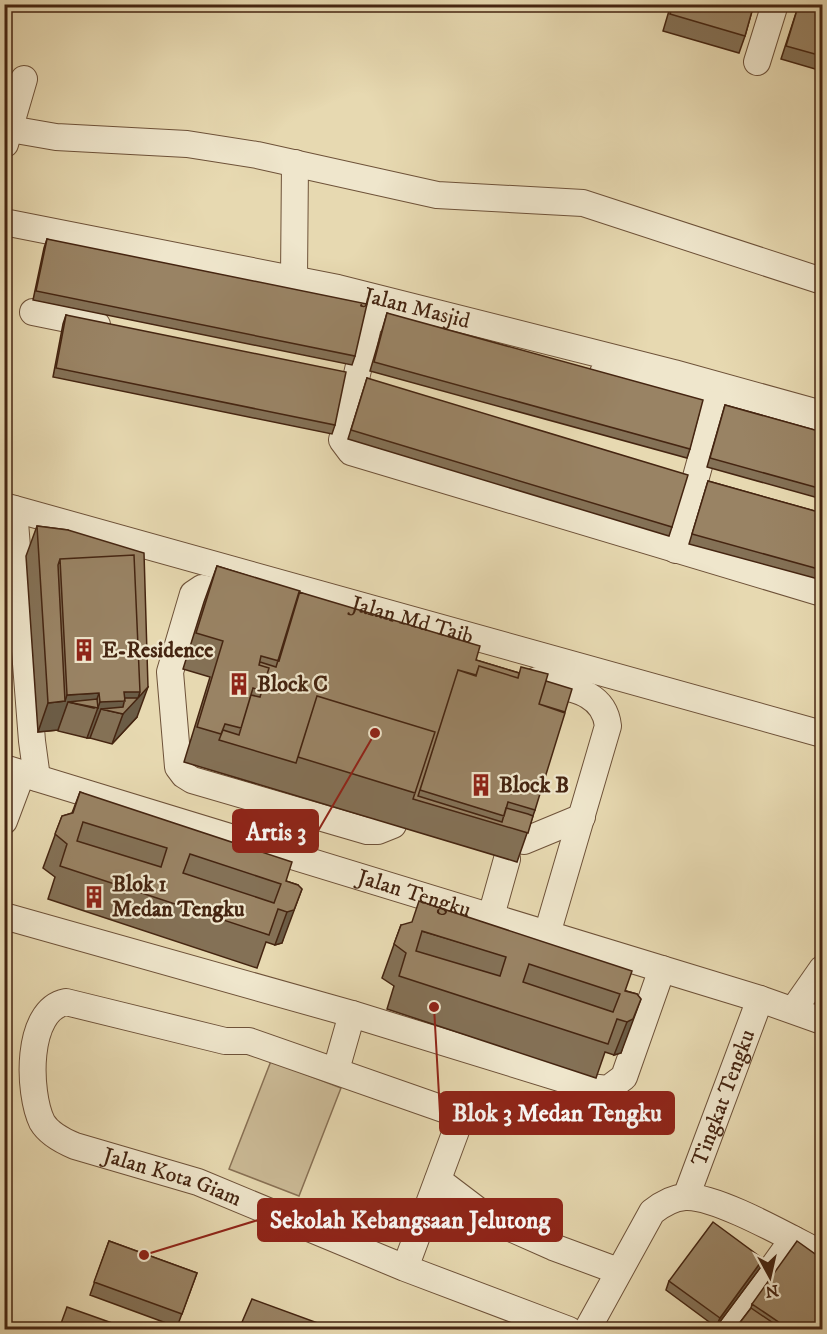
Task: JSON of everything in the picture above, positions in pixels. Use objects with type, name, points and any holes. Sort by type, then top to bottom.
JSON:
[{"type":"street","points":[[757,62],[775,4]]},
{"type":"street","points":[[24,79],[7,137],[56,137],[187,144],[295,164],[437,195],[583,202],[822,281]]},
{"type":"street","points":[[294,278],[295,164]]},
{"type":"street","name":"Jalan Masjid","points":[[4,222],[294,278],[674,373],[822,414]]},
{"type":"street","points":[[33,312],[126,330]]},
{"type":"street","points":[[822,433],[375,316],[345,372],[342,440],[351,452],[822,593]]},
{"type":"street","points":[[676,550],[716,404]]},
{"type":"street","points":[[4,821],[32,741],[9,508]]},
{"type":"street","name":"Jalan Md Taib","points":[[9,508],[822,734]]},
{"type":"street","points":[[261,604],[202,588],[193,594],[170,672],[178,767],[184,776],[192,780],[367,831],[378,831],[393,825]]},
{"type":"street","points":[[509,672],[587,694],[599,702],[606,713],[606,737],[547,934]]},
{"type":"street","name":"Jalan Tengku","points":[[21,773],[794,1009],[822,1021]]},
{"type":"street","points":[[491,916],[515,850],[582,817]]},
{"type":"street","points":[[4,916],[352,1014],[589,1087],[608,1089],[624,1077],[662,969]]},
{"type":"street","points":[[794,1009],[822,969]]},
{"type":"street","name":"Tingkat Tengku","points":[[686,1197],[760,999]]},
{"type":"street","name":"Jalan Kota Giam","points":[[336,1070],[249,1041],[225,1041],[72,1004],[59,1004],[49,1012],[34,1043],[32,1075],[42,1122],[51,1133],[75,1146],[198,1182],[405,1268],[569,1329]]},
{"type":"street","points":[[352,1014],[336,1070],[455,1115],[458,1128],[405,1268]]},
{"type":"street","points":[[438,1180],[488,1218],[553,1247],[618,1271]]},
{"type":"street","points":[[587,1329],[652,1212],[666,1201],[686,1197],[719,1205],[822,1254]]},
{"type":"street","points":[[728,1329],[793,1239]]},
{"type":"shaded area","points":[[271,1061],[341,1088],[299,1196],[229,1169]]},
{"type":"building","points":[[673,4],[754,4],[745,36],[670,14]]},
{"type":"building","points":[[810,4],[822,4],[822,56],[786,46],[797,10]]},
{"type":"building","points":[[47,239],[367,304],[355,356],[36,291]]},
{"type":"building","points":[[387,313],[703,400],[690,449],[374,362]]},
{"type":"building","points":[[66,315],[346,372],[335,425],[56,368]]},
{"type":"building","points":[[367,378],[688,475],[672,527],[351,430]]},
{"type":"building","points":[[725,405],[822,432],[822,489],[710,458]]},
{"type":"building","points":[[708,481],[822,513],[822,570],[692,534]]},
{"type":"building","points":[[37,526],[68,530],[144,553],[148,687],[138,698],[140,692],[134,555],[60,559],[58,565],[65,701],[48,703]]},
{"type":"building","points":[[134,555],[140,692],[124,692],[125,701],[100,702],[99,693],[67,695],[60,559]]},
{"type":"building","name":"Block C","points":[[217,566],[300,591],[279,661],[261,656],[259,665],[269,668],[262,691],[253,688],[241,728],[225,724],[221,734],[197,727],[223,641],[196,633]]},
{"type":"building","points":[[299,592],[480,646],[476,660],[519,673],[518,678],[479,666],[476,675],[458,670],[418,796],[502,822],[506,808],[528,814],[533,816],[528,833],[413,799],[435,732],[317,696],[296,763],[219,740],[223,730],[239,735],[251,695],[260,697],[269,668],[259,665],[260,662],[276,667]]},
{"type":"building","name":"Block B","points":[[479,666],[518,678],[521,667],[548,674],[539,704],[565,713],[535,810],[508,802],[504,816],[420,790],[458,670],[476,676]]},
{"type":"building","points":[[546,681],[572,689],[565,712],[539,704]]},
{"type":"building","points":[[317,696],[435,732],[415,793],[298,757]]},
{"type":"building","points":[[125,698],[138,698],[123,714],[101,709],[123,707]]},
{"type":"building","points":[[97,699],[98,708],[68,702]]},
{"type":"building","points":[[80,792],[292,862],[286,881],[302,889],[294,910],[287,912],[278,909],[269,935],[60,866],[67,844],[55,834],[62,816],[73,813]],"holes":[[[83,822],[167,848],[161,867],[77,841]],[[190,854],[281,884],[274,903],[183,873]]]},
{"type":"building","points":[[419,901],[632,971],[625,991],[637,994],[641,999],[633,1019],[627,1022],[617,1019],[608,1044],[399,976],[406,953],[394,944],[401,925],[412,922]],"holes":[[[422,931],[506,957],[500,976],[416,951]],[[529,964],[620,994],[613,1012],[523,982]]]},
{"type":"building","points":[[713,1222],[763,1259],[720,1318],[669,1281]]},
{"type":"building","points":[[109,1241],[197,1273],[182,1314],[94,1282]]},
{"type":"building","points":[[797,1241],[822,1259],[822,1329],[789,1329],[752,1304]]},
{"type":"building","points":[[252,1299],[334,1329],[239,1329]]},
{"type":"building","points":[[67,1307],[129,1329],[59,1329]]},
{"type":"building","points":[[751,1308],[782,1329],[735,1329]]},
{"type":"place","name":"E-Residence","points":[[84,650]]},
{"type":"place","name":"Block C","points":[[239,684]]},
{"type":"place","name":"Artis 3","points":[[375,733]]},
{"type":"place","name":"Block B","points":[[481,785]]},
{"type":"place","name":"Blok 1 Medan Tengku","points":[[94,897]]},
{"type":"place","name":"Blok 3 Medan Tengku","points":[[434,1007]]},
{"type":"place","name":"Sekolah Kebangsaan Jelutong","points":[[144,1255]]}]
